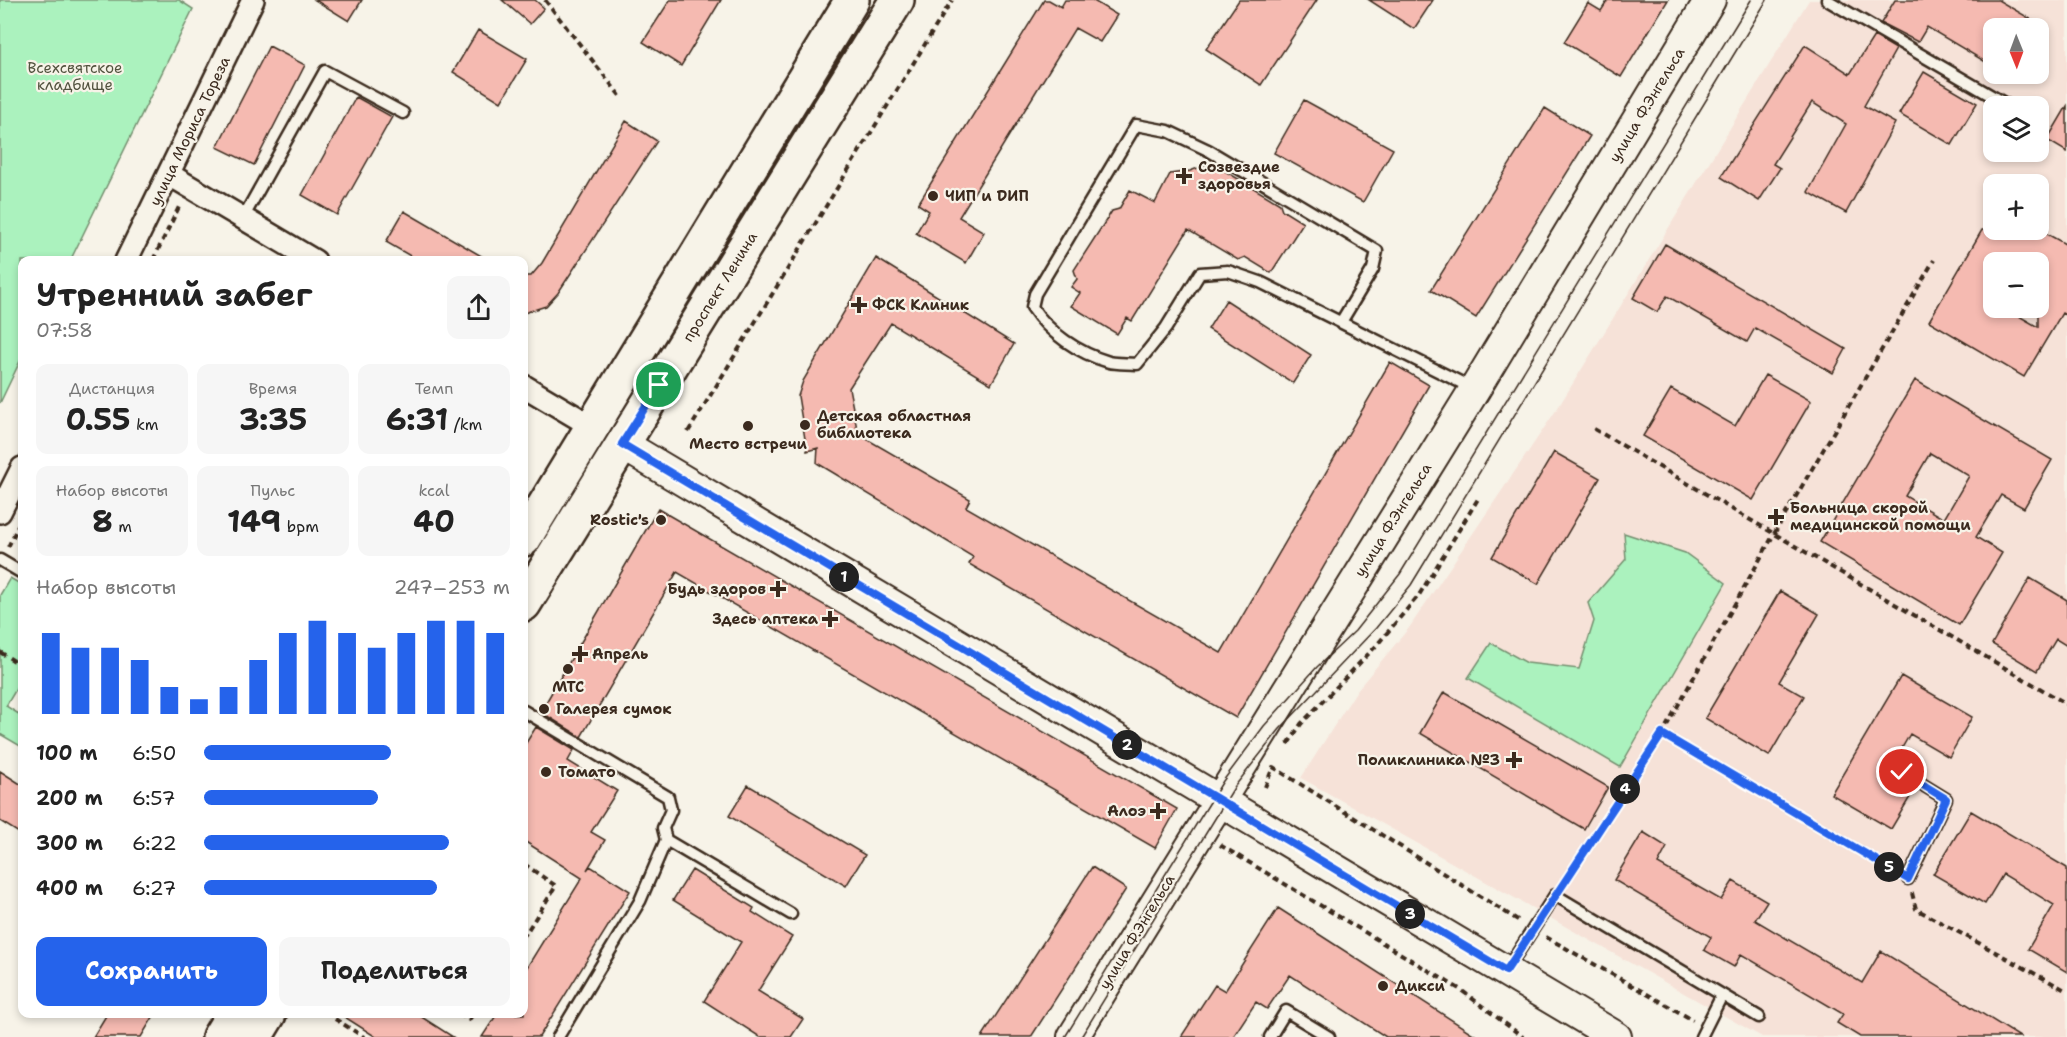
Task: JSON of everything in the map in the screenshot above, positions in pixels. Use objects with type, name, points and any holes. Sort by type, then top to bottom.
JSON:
[{"type":"main road","points":[[528,532],[852,0]]},
{"type":"main road","name":"проспект Ленина","points":[[528,597],[897,0]]},
{"type":"main road","points":[[592,427],[622,444]]},
{"type":"main road","points":[[219,1037],[231,1018]]},
{"type":"main road","points":[[255,1037],[267,1018]]},
{"type":"street","name":"улица Мориса Тореза","points":[[129,256],[170,175],[253,0]]},
{"type":"street","name":"улица Ф.Энгельса","points":[[1073,1037],[1475,389],[1710,0]]},
{"type":"street","points":[[170,175],[307,256]]},
{"type":"street","points":[[528,388],[592,427]]},
{"type":"street","points":[[622,444],[1616,1037]]},
{"type":"street","points":[[0,512],[18,476]]},
{"type":"lane","points":[[1827,0],[1992,96]]},
{"type":"lane","points":[[243,218],[325,71],[404,113]]},
{"type":"lane","points":[[1341,322],[1373,269],[1377,250],[1209,150],[1168,131],[1136,125],[1035,294],[1032,307],[1042,323],[1055,334],[1082,350],[1110,362],[1137,364],[1166,328],[1200,273],[1228,272],[1260,282],[1475,389]]},
{"type":"lane","points":[[1,560],[18,571]]},
{"type":"lane","points":[[528,713],[668,797],[672,804],[663,828],[666,840],[640,901],[558,1037]]},
{"type":"lane","points":[[1902,772],[1946,799],[1908,879]]},
{"type":"lane","points":[[666,840],[791,914]]},
{"type":"lane","points":[[1506,971],[1555,895],[1759,1017]]},
{"type":"lane","points":[[1703,1032],[1722,995]]},
{"type":"lane","points":[[1270,1037],[1286,1011],[1329,1037]]},
{"type":"path","points":[[545,0],[621,97]]},
{"type":"path","points":[[688,432],[952,0]]},
{"type":"path","points":[[1555,895],[1662,734],[1774,534],[1934,260]]},
{"type":"path","points":[[1594,429],[2067,704]]},
{"type":"path","points":[[1284,750],[1301,724],[1376,646],[1419,595],[1478,499]]},
{"type":"path","points":[[1,560],[18,526]]},
{"type":"path","points":[[0,652],[18,663]]},
{"type":"path","points":[[1662,734],[1908,879],[1916,909],[2067,991]]},
{"type":"path","points":[[1265,787],[1278,758]]},
{"type":"path","points":[[1273,767],[1532,929],[1703,1032]]},
{"type":"path","points":[[528,867],[556,886],[528,930]]},
{"type":"path","points":[[336,1019],[364,1037]]},
{"type":"shaded area","name":"Больница скорой медицинской помощи","points":[[1809,0],[2067,0],[2067,1037],[1762,1037],[1301,778],[1357,690],[1409,628],[1559,406]]},
{"type":"green space","name":"Всехсвятское кладбище","points":[[0,0],[179,0],[193,9],[72,256],[18,256],[18,365],[0,403]]},
{"type":"green space","points":[[1624,533],[1685,553],[1726,583],[1620,767],[1468,678],[1491,643],[1527,663],[1579,669],[1594,621],[1588,603],[1626,559]]},
{"type":"green space","points":[[10,578],[18,583],[18,686],[6,706],[18,714],[18,745],[0,734],[0,595]]},
{"type":"building","points":[[315,0],[362,0],[349,21]]},
{"type":"building","points":[[502,0],[535,0],[544,8],[530,24]]},
{"type":"building","points":[[670,0],[721,0],[681,66],[643,42]]},
{"type":"building","points":[[1044,0],[1049,0],[1061,7],[1065,0],[1092,0],[1117,15],[1100,42],[1075,28],[959,217],[984,232],[966,263],[916,233],[929,211],[918,204]]},
{"type":"building","points":[[1239,0],[1317,0],[1261,85],[1206,49]]},
{"type":"building","points":[[1369,0],[1433,0],[1414,29]]},
{"type":"building","points":[[1608,0],[1668,0],[1621,77],[1564,42],[1588,3],[1601,11]]},
{"type":"building","points":[[1895,0],[1998,0],[2029,18],[1983,18],[1983,60],[1927,27],[1918,42],[1881,23]]},
{"type":"building","points":[[478,30],[527,59],[501,102],[453,72]]},
{"type":"building","points":[[1874,36],[1896,49],[1864,106],[1895,123],[1846,213],[1808,192],[1846,124],[1812,102],[1773,164],[1780,168],[1759,201],[1721,177],[1805,45],[1850,74]]},
{"type":"building","points":[[269,46],[305,65],[254,165],[217,147]]},
{"type":"building","points":[[1924,72],[1977,103],[1952,145],[1899,114]]},
{"type":"building","points":[[356,97],[392,117],[337,215],[302,195]]},
{"type":"building","points":[[1304,100],[1393,149],[1363,202],[1274,153]]},
{"type":"building","points":[[2067,106],[2067,152],[2049,141],[2049,137]]},
{"type":"building","points":[[1545,108],[1590,136],[1476,318],[1431,290]]},
{"type":"building","points":[[626,121],[657,141],[558,293],[546,306],[528,312],[528,276],[531,276],[542,263]]},
{"type":"building","points":[[1206,165],[1215,165],[1280,204],[1282,210],[1303,223],[1271,273],[1245,257],[1238,260],[1188,230],[1132,321],[1127,318],[1117,334],[1071,306],[1080,293],[1071,287],[1077,279],[1074,270],[1112,211],[1119,209],[1130,190],[1155,203],[1170,174],[1190,171]]},
{"type":"building","points":[[404,211],[481,256],[410,256],[386,242]]},
{"type":"building","points":[[1982,230],[1983,240],[2049,240],[2049,235],[2067,245],[2067,316],[2062,313],[2024,377],[1929,321]]},
{"type":"building","points":[[1665,244],[1846,349],[1833,373],[1755,328],[1747,342],[1667,296],[1657,312],[1633,298]]},
{"type":"building","points":[[876,258],[1014,344],[991,384],[891,323],[849,388],[858,434],[970,499],[966,507],[1221,653],[1390,362],[1429,385],[1236,718],[969,564],[973,557],[817,463],[818,448],[807,451],[798,396],[803,381]]},
{"type":"building","points":[[1226,300],[1311,355],[1293,383],[1208,329]]},
{"type":"building","points":[[1765,375],[1811,401],[1753,500],[1643,436],[1671,389],[1735,426]]},
{"type":"building","points":[[1915,380],[2052,460],[2024,508],[2001,495],[1976,537],[2002,553],[1959,625],[1820,542]],"holes":[[[1930,453],[1969,476],[1944,519],[1905,496]]]},
{"type":"building","points":[[1554,452],[1600,478],[1538,584],[1492,557]]},
{"type":"building","points":[[658,509],[1177,809],[1155,848],[677,572],[581,737],[544,714],[541,711]]},
{"type":"building","points":[[2030,578],[2067,600],[2067,646],[2056,639],[2037,671],[1992,644]]},
{"type":"building","points":[[1780,591],[1819,614],[1779,682],[1804,696],[1769,756],[1705,718]]},
{"type":"building","points":[[1901,676],[1972,717],[1949,757],[1910,734],[1886,776],[1913,792],[1891,829],[1831,794]]},
{"type":"building","name":"Поликлиника №3","points":[[1444,692],[1608,787],[1584,829],[1420,733]]},
{"type":"building","points":[[536,727],[574,750],[568,761],[617,791],[591,832],[605,840],[587,870],[590,866],[630,891],[539,1037],[482,1037],[494,1018],[528,1018],[528,966],[582,878],[528,844],[528,740]]},
{"type":"building","points":[[0,771],[18,782],[18,832],[0,821]]},
{"type":"building","points":[[748,785],[865,855],[846,886],[729,816]]},
{"type":"building","points":[[1971,811],[2067,868],[2067,972],[2028,949],[2054,905],[2003,874],[1985,904],[1933,874]]},
{"type":"building","points":[[1643,832],[1667,847],[1658,864],[1721,900],[1733,881],[1767,901],[1755,920],[1862,983],[1881,951],[2020,1037],[1860,1037],[1837,1023],[1843,1014],[1741,954],[1734,967],[1704,950],[1711,937],[1614,880]]},
{"type":"building","points":[[1092,867],[1126,889],[1031,1037],[982,1037]]},
{"type":"building","points":[[692,870],[754,908],[752,912],[792,937],[758,991],[803,1019],[791,1037],[760,1037],[704,1001],[741,942],[673,900]]},
{"type":"building","points":[[1278,908],[1478,1037],[1386,1037],[1290,975],[1267,1009],[1256,1002],[1233,1037],[1181,1037],[1215,985],[1225,991]]},
{"type":"building","points":[[105,1018],[153,1018],[141,1037],[93,1037]]},
{"type":"building","points":[[346,1018],[423,1018],[453,1037],[376,1037]]},
{"type":"tram line","points":[[1065,1037],[1223,781],[1264,726],[1317,667],[1355,631],[1400,574],[1751,0]]},
{"type":"tram line","points":[[1081,1037],[1235,786],[1280,729],[1376,628],[1411,585],[1767,0]]},
{"type":"place","name":"Созвездие здоровья","points":[[1184,176]]},
{"type":"place","name":"ЧИП и DИП","points":[[933,196]]},
{"type":"place","name":"ФСК Клиник","points":[[859,305]]},
{"type":"place","name":"Детская областная библиотека","points":[[805,425]]},
{"type":"place","name":"Место встречи","points":[[748,426]]},
{"type":"place","name":"Больница скорой медицинской помощи","points":[[1776,517]]},
{"type":"place","name":"Rostic's","points":[[661,520]]},
{"type":"place","name":"Будь здоров","points":[[778,589]]},
{"type":"place","name":"Здесь аптека","points":[[830,619]]},
{"type":"place","name":"Апрель","points":[[580,654]]},
{"type":"place","name":"МТС","points":[[568,669]]},
{"type":"place","name":"Галерея сумок","points":[[544,709]]},
{"type":"place","name":"Поликлиника №3","points":[[1514,760]]},
{"type":"place","name":"Томато","points":[[546,772]]},
{"type":"place","name":"Алоэ","points":[[1158,811]]},
{"type":"place","name":"Дикси","points":[[1383,986]]},
{"type":"route","points":[[659,385],[622,444],[1506,971],[1662,734],[1908,879],[1946,799],[1902,772]]}]
